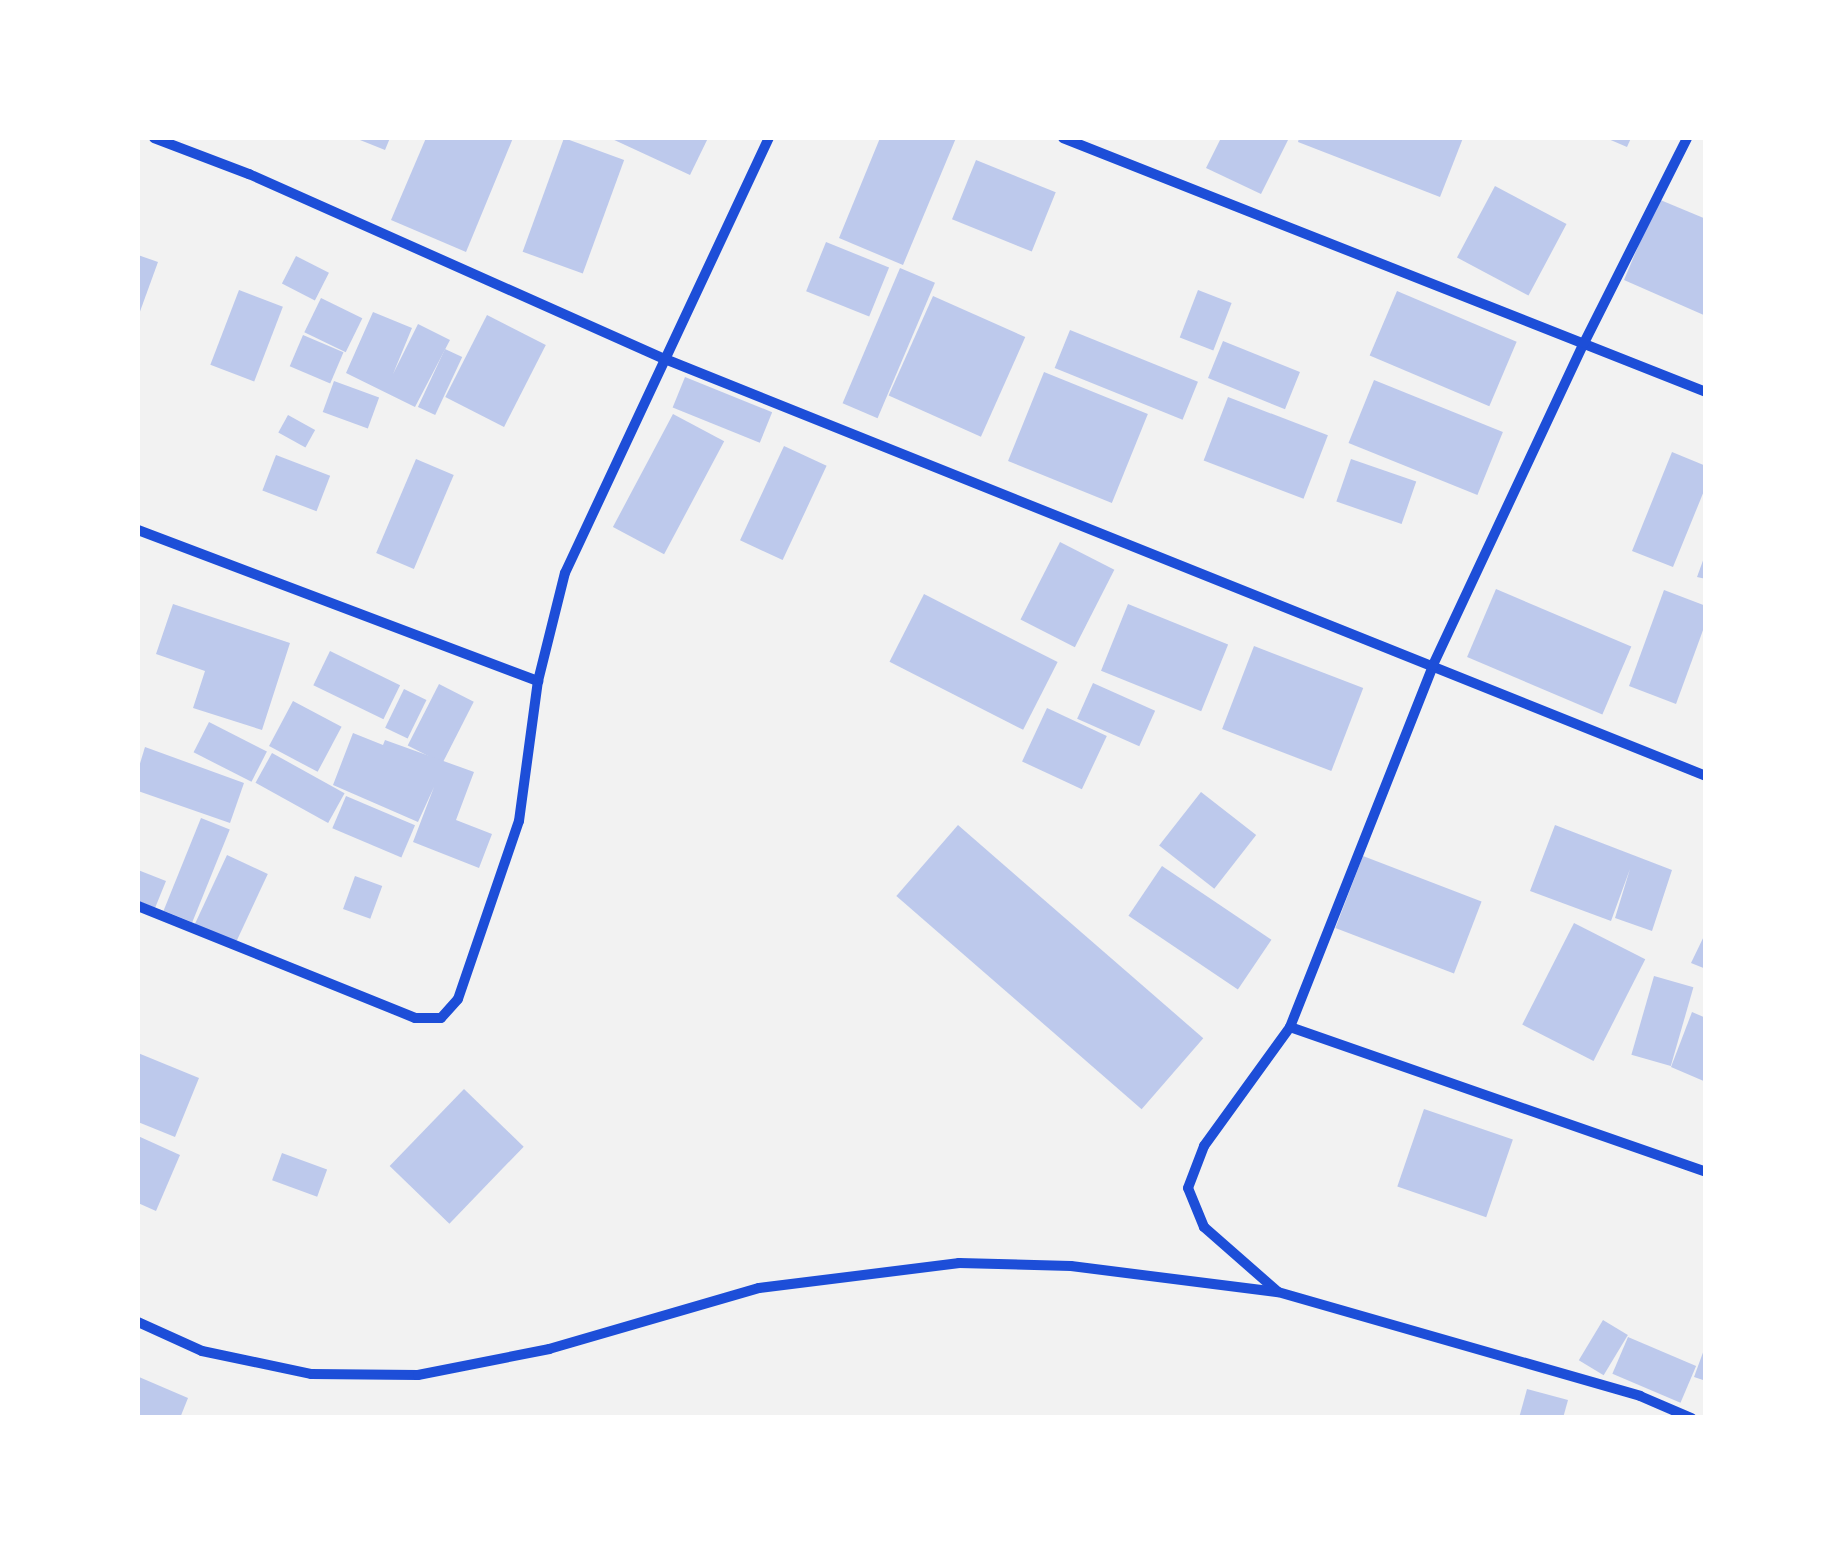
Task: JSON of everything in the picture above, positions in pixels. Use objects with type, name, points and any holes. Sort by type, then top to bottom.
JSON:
[{"type":"street","points":[[154,138],[249,174],[664,359],[1706,776]]},
{"type":"street","points":[[138,906],[415,1018],[441,1018],[458,999],[519,821],[538,682],[565,573],[769,138]]},
{"type":"street","points":[[1062,138],[1706,392]]},
{"type":"street","points":[[1278,1292],[1204,1227],[1188,1188],[1204,1146],[1290,1027],[1433,665],[1584,343],[1688,138]]},
{"type":"street","points":[[138,530],[538,682]]},
{"type":"street","points":[[1290,1027],[1706,1172]]},
{"type":"street","points":[[138,1322],[202,1351],[311,1374],[418,1375],[549,1349],[759,1288],[959,1262],[1071,1266],[1278,1292],[1640,1396],[1691,1418]]},
{"type":"building","points":[[355,138],[390,138],[385,150]]},
{"type":"building","points":[[426,138],[513,138],[466,252],[391,220]]},
{"type":"building","points":[[564,138],[624,160],[583,274],[523,252]]},
{"type":"building","points":[[610,138],[708,138],[690,175]]},
{"type":"building","points":[[880,138],[956,138],[903,265],[839,238]]},
{"type":"building","points":[[1221,138],[1289,138],[1261,194],[1206,168]]},
{"type":"building","points":[[1299,138],[1463,138],[1440,197],[1298,142]]},
{"type":"building","points":[[1606,138],[1631,138],[1627,147]]},
{"type":"building","points":[[976,160],[1056,192],[1032,252],[952,219]]},
{"type":"building","points":[[1495,186],[1567,224],[1528,296],[1457,258]]},
{"type":"building","points":[[1658,199],[1706,219],[1706,316],[1624,280]]},
{"type":"building","points":[[826,242],[889,267],[869,317],[806,291]]},
{"type":"building","points":[[138,255],[158,262],[138,317]]},
{"type":"building","points":[[296,256],[329,273],[315,300],[282,284]]},
{"type":"building","points":[[900,268],[935,283],[878,418],[843,403]]},
{"type":"building","points":[[239,290],[283,307],[254,382],[210,365]]},
{"type":"building","points":[[1198,290],[1232,303],[1213,351],[1180,338]]},
{"type":"building","points":[[1397,291],[1517,342],[1489,406],[1370,355]]},
{"type":"building","points":[[933,296],[1025,337],[981,437],[889,396]]},
{"type":"building","points":[[321,298],[362,318],[346,352],[304,332]]},
{"type":"building","points":[[373,312],[412,328],[393,374],[418,324],[450,340],[415,407],[346,373]]},
{"type":"building","points":[[487,315],[546,345],[504,427],[445,397]]},
{"type":"building","points":[[1070,330],[1198,382],[1183,420],[1055,368]]},
{"type":"building","points":[[303,335],[344,352],[330,383],[290,366]]},
{"type":"building","points":[[1223,341],[1300,372],[1285,409],[1208,378]]},
{"type":"building","points":[[445,349],[462,357],[435,415],[418,407]]},
{"type":"building","points":[[1044,372],[1148,414],[1112,503],[1008,461]]},
{"type":"building","points":[[685,377],[772,412],[760,443],[673,408]]},
{"type":"building","points":[[1374,380],[1503,432],[1477,495],[1349,443]]},
{"type":"building","points":[[334,381],[379,397],[368,428],[323,412]]},
{"type":"building","points":[[1228,397],[1328,435],[1304,499],[1204,460]]},
{"type":"building","points":[[673,414],[724,441],[664,554],[613,527]]},
{"type":"building","points":[[288,415],[315,430],[305,448],[278,432]]},
{"type":"building","points":[[784,446],[827,466],[783,560],[740,540]]},
{"type":"building","points":[[1672,452],[1706,466],[1706,486],[1673,567],[1632,551]]},
{"type":"building","points":[[276,455],[330,476],[317,511],[262,490]]},
{"type":"building","points":[[416,459],[454,475],[414,569],[376,553]]},
{"type":"building","points":[[1351,459],[1416,481],[1402,524],[1336,502]]},
{"type":"building","points":[[1060,542],[1114,570],[1075,647],[1021,620]]},
{"type":"building","points":[[1706,555],[1706,579],[1697,577]]},
{"type":"building","points":[[1496,589],[1631,646],[1602,715],[1467,657]]},
{"type":"building","points":[[1664,590],[1706,606],[1706,622],[1676,704],[1629,686]]},
{"type":"building","points":[[924,594],[1058,662],[1023,730],[889,662]]},
{"type":"building","points":[[173,604],[290,643],[262,730],[193,708],[205,671],[156,654]]},
{"type":"building","points":[[1128,604],[1228,644],[1201,711],[1101,671]]},
{"type":"building","points":[[1254,646],[1363,688],[1331,771],[1222,729]]},
{"type":"building","points":[[330,651],[400,685],[383,719],[313,685]]},
{"type":"building","points":[[1093,683],[1155,711],[1139,746],[1077,719]]},
{"type":"building","points":[[439,684],[474,702],[442,763],[408,745]]},
{"type":"building","points":[[404,689],[426,700],[408,739],[385,728]]},
{"type":"building","points":[[293,701],[342,727],[318,772],[269,746]]},
{"type":"building","points":[[1047,708],[1107,736],[1082,789],[1022,761]]},
{"type":"building","points":[[209,722],[267,752],[251,782],[194,752]]},
{"type":"building","points":[[353,733],[383,745],[385,740],[474,772],[456,820],[492,834],[479,868],[413,842],[434,787],[418,822],[333,785]]},
{"type":"building","points":[[145,747],[244,783],[230,823],[138,791],[138,770]]},
{"type":"building","points":[[272,753],[345,793],[328,823],[256,783]]},
{"type":"building","points":[[1201,792],[1256,835],[1214,889],[1159,846]]},
{"type":"building","points":[[346,796],[415,825],[401,858],[332,828]]},
{"type":"building","points":[[201,818],[230,830],[192,922],[164,911]]},
{"type":"building","points":[[958,825],[1203,1038],[1142,1109],[896,896]]},
{"type":"building","points":[[1555,825],[1672,870],[1652,931],[1615,918],[1630,869],[1611,921],[1530,891]]},
{"type":"building","points":[[227,855],[268,874],[236,943],[195,924]]},
{"type":"building","points":[[1363,856],[1482,902],[1454,973],[1335,928]]},
{"type":"building","points":[[1162,866],[1271,940],[1238,990],[1128,916]]},
{"type":"building","points":[[138,870],[166,881],[155,908],[138,901]]},
{"type":"building","points":[[355,876],[382,886],[370,919],[343,909]]},
{"type":"building","points":[[1574,923],[1645,959],[1594,1061],[1522,1025]]},
{"type":"building","points":[[1706,932],[1706,969],[1691,963]]},
{"type":"building","points":[[1654,976],[1693,987],[1671,1066],[1631,1055]]},
{"type":"building","points":[[1692,1012],[1706,1018],[1706,1082],[1671,1067]]},
{"type":"building","points":[[138,1053],[199,1078],[175,1137],[138,1122]]},
{"type":"building","points":[[464,1089],[524,1147],[449,1224],[390,1166]]},
{"type":"building","points":[[1424,1109],[1513,1140],[1486,1217],[1397,1187]]},
{"type":"building","points":[[138,1136],[180,1155],[156,1211],[138,1203]]},
{"type":"building","points":[[282,1153],[327,1169],[317,1197],[272,1180]]},
{"type":"building","points":[[1603,1320],[1628,1335],[1604,1375],[1579,1360]]},
{"type":"building","points":[[1628,1337],[1696,1366],[1680,1403],[1612,1374]]},
{"type":"building","points":[[1706,1347],[1706,1381],[1694,1377]]},
{"type":"building","points":[[139,1377],[188,1398],[180,1418],[138,1418]]},
{"type":"building","points":[[1527,1389],[1568,1400],[1563,1418],[1519,1418]]}]
